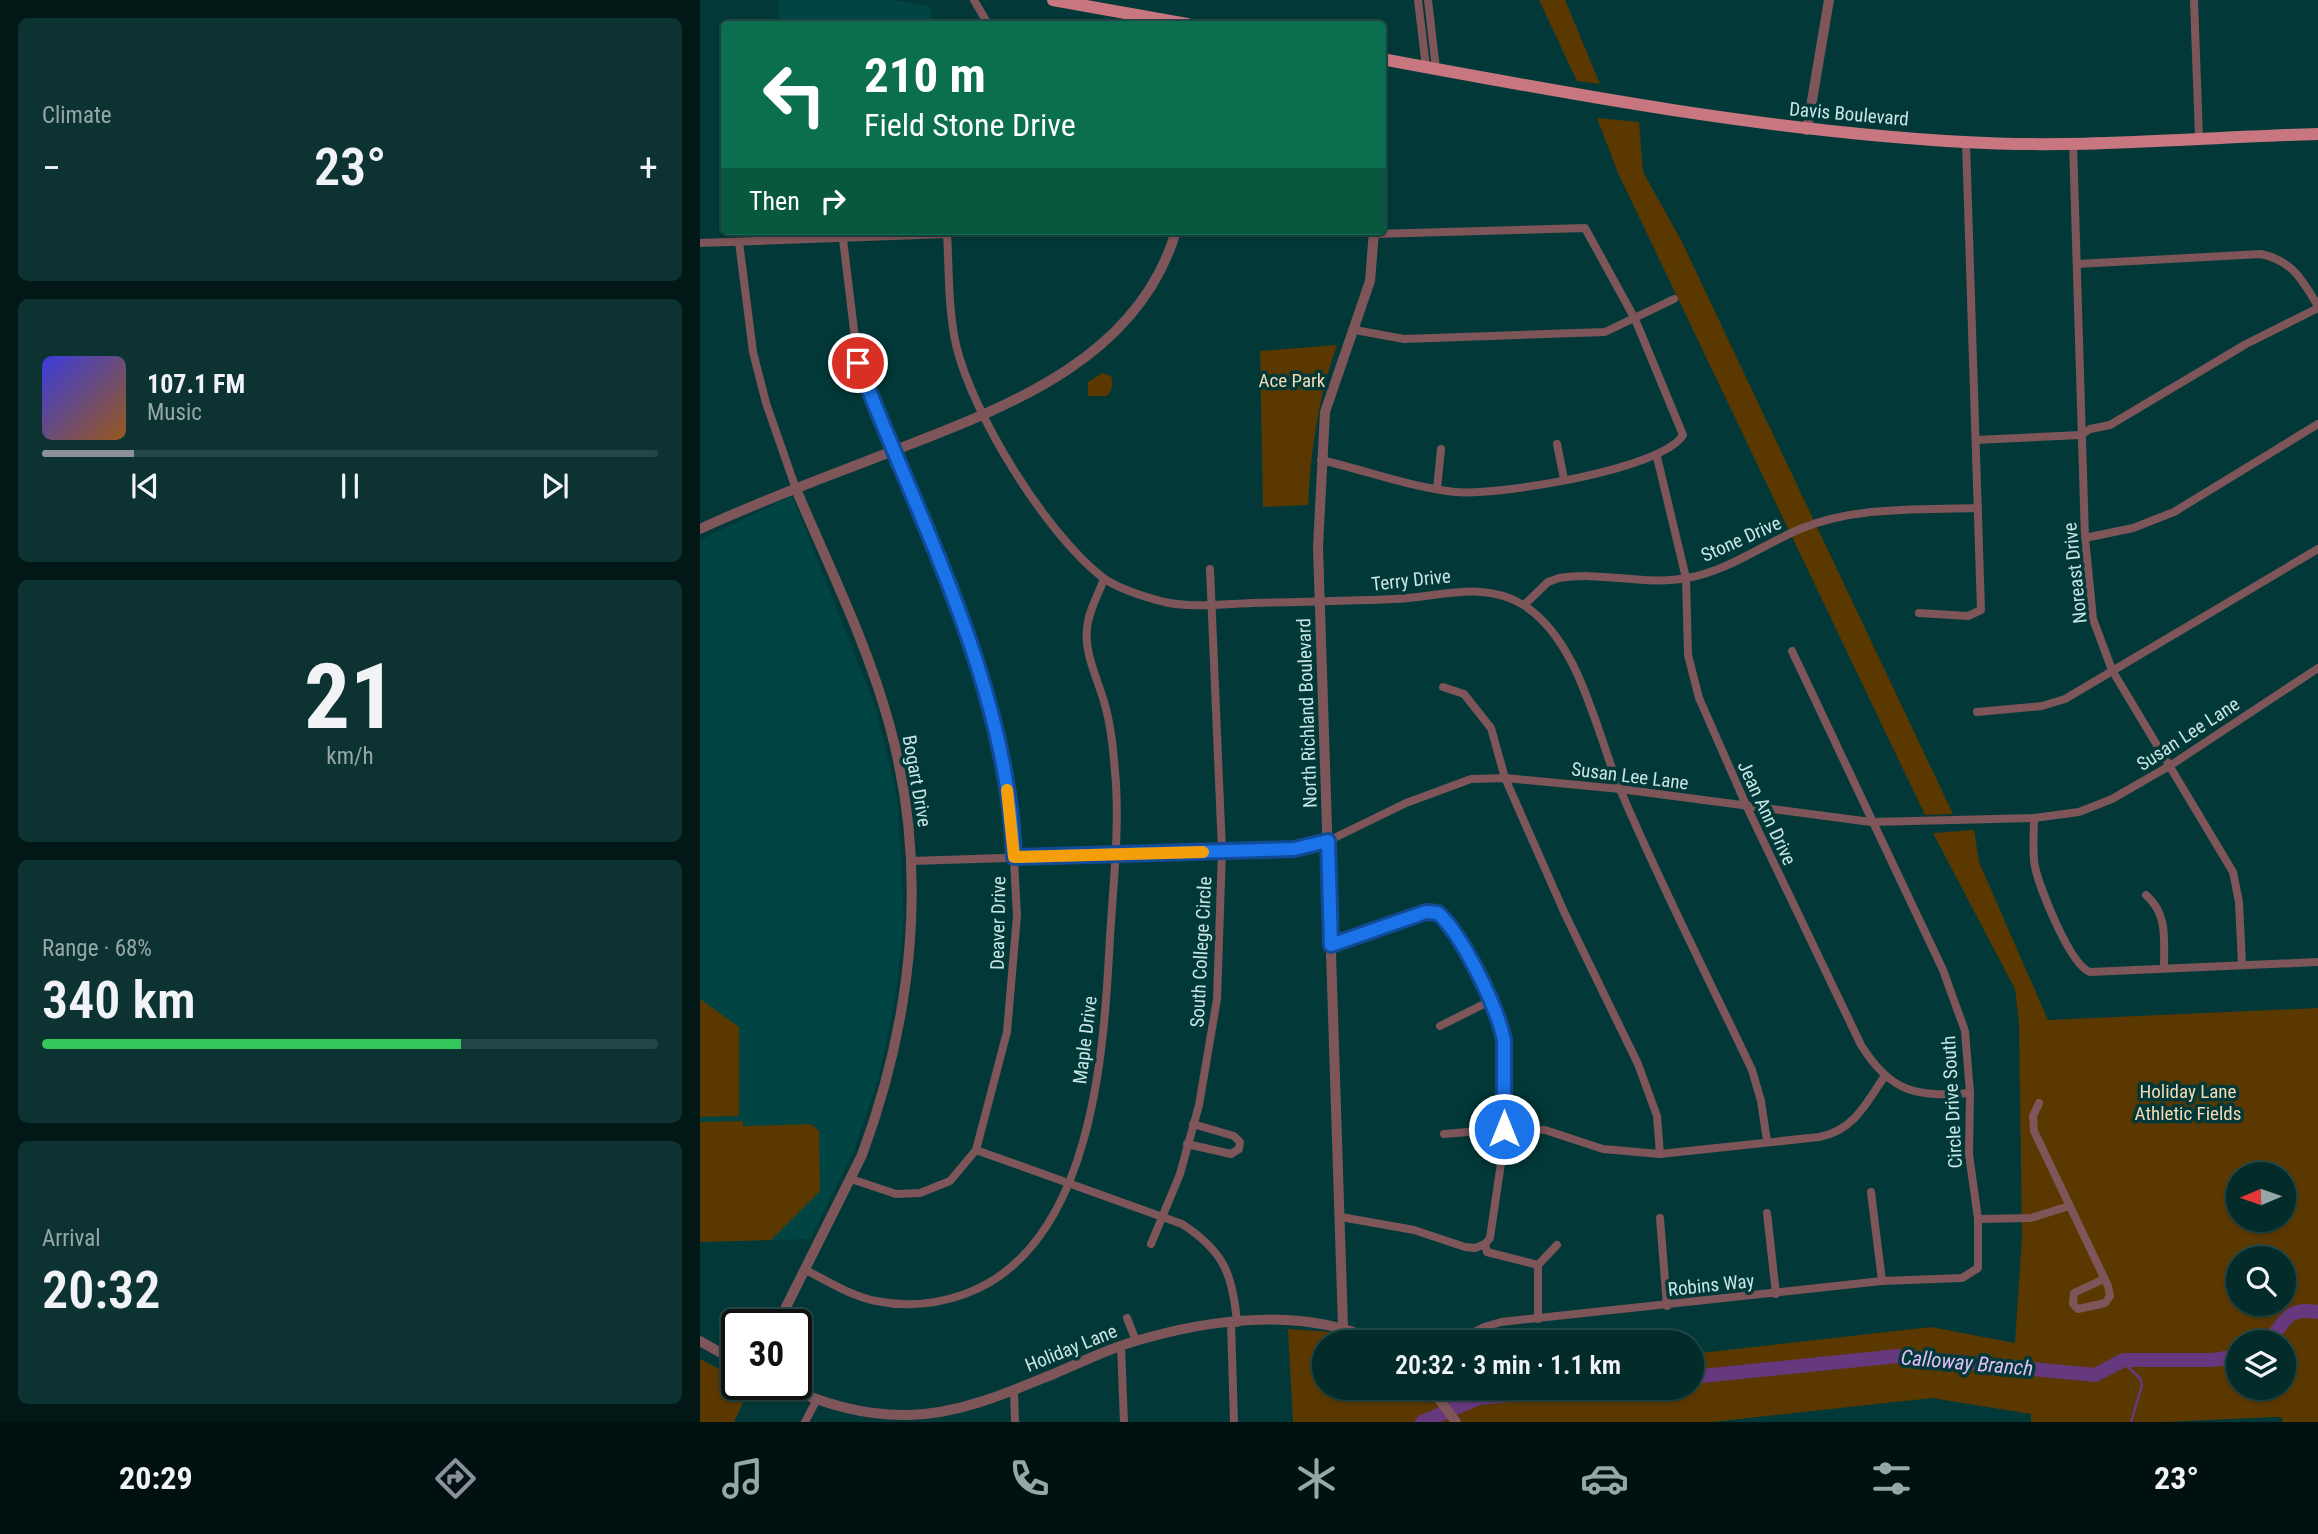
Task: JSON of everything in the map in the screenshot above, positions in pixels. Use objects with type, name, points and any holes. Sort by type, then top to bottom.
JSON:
[{"type":"main road","points":[[1053,0],[1170,21]]},
{"type":"main road","name":"Davis Boulevard","points":[[1386,61],[1807,130],[1966,142],[2073,142],[2318,134]]},
{"type":"street","points":[[974,0],[986,21]]},
{"type":"street","points":[[1418,0],[1431,68]]},
{"type":"street","points":[[1428,0],[1431,68]]},
{"type":"street","points":[[1807,130],[1829,0]]},
{"type":"street","points":[[2194,0],[2199,137]]},
{"type":"street","points":[[1919,613],[1968,616],[1977,614],[1981,603],[1966,142]]},
{"type":"street","name":"Noreast Drive","points":[[2073,142],[2085,538],[2093,619],[2112,670],[2233,872],[2239,902],[2242,964]]},
{"type":"street","points":[[1321,460],[1437,489],[1458,492],[1491,491],[1605,472],[1657,457],[1683,435],[1635,319],[1585,228],[1386,232]]},
{"type":"street","points":[[700,243],[902,235]]},
{"type":"street","name":"Terry Drive","points":[[947,235],[951,315],[957,346],[985,415],[1020,478],[1042,510],[1073,548],[1104,579],[1168,603],[1400,599],[1468,590],[1497,595],[1524,605],[1543,621],[1574,666],[1620,789],[1752,1070],[1761,1101],[1767,1141]]},
{"type":"street","points":[[700,529],[985,415],[1053,382],[1102,345],[1142,299],[1166,260],[1175,235]]},
{"type":"street","name":"North Richland Boulevard","points":[[1343,1327],[1318,547],[1325,412],[1370,281],[1374,235]]},
{"type":"street","name":"Deaver Drive","points":[[843,239],[858,363],[963,623],[1003,755],[1014,857],[1016,945],[1007,1032],[976,1150],[950,1181],[920,1193],[895,1194],[851,1179]]},
{"type":"street","name":"Bogart Drive","points":[[739,242],[753,352],[796,489],[874,676],[890,726],[905,797],[910,861],[911,937],[903,1009],[884,1091],[862,1155],[785,1309]]},
{"type":"street","points":[[1976,440],[2081,435],[2090,429],[2110,425],[2289,319],[2318,307],[2297,271],[2276,257],[2262,254],[2241,253],[2077,264]]},
{"type":"street","points":[[1355,330],[1404,339],[1605,332],[1674,299]]},
{"type":"street","points":[[2085,538],[2133,528],[2174,512],[2318,424]]},
{"type":"street","points":[[1557,444],[1564,479]]},
{"type":"street","points":[[1437,489],[1441,449]]},
{"type":"street","name":"Jean Ann Drive","points":[[1657,457],[1686,578],[1691,673],[1709,726],[1861,1045],[1884,1077]]},
{"type":"street","name":"Stone Drive","points":[[1524,605],[1539,589],[1559,578],[1686,578],[1727,565],[1802,528],[1846,514],[1978,508]]},
{"type":"street","points":[[1976,712],[2055,703],[2318,549]]},
{"type":"street","name":"South College Circle","points":[[1151,1244],[1164,1218],[1193,1124],[1213,1037],[1217,999],[1222,851],[1210,569]]},
{"type":"street","name":"Maple Drive","points":[[804,1269],[877,1301],[904,1304],[954,1298],[994,1281],[1026,1253],[1056,1209],[1093,1104],[1102,1056],[1115,855],[1116,785],[1107,709],[1086,632],[1104,579]]},
{"type":"street","name":"Circle Drive South","points":[[1793,651],[1955,998],[1965,1031],[1970,1093],[1969,1154],[1978,1219],[1978,1268],[1974,1272]]},
{"type":"street","name":"Susan Lee Lane","points":[[910,861],[1294,849],[1328,841],[1454,784],[1471,779],[1505,778],[1620,789],[1871,822],[2034,818],[2079,812],[2099,805],[2171,765],[2318,668]]},
{"type":"street","points":[[1443,687],[1464,694],[1479,710],[1490,728],[1505,778],[1565,914],[1638,1064],[1657,1116],[1660,1154]]},
{"type":"street","points":[[2034,818],[2038,880],[2080,967],[2090,972],[2318,962]]},
{"type":"street","points":[[2146,895],[2154,902],[2162,919],[2164,967]]},
{"type":"street","points":[[1331,945],[1410,916],[1426,912],[1438,913],[1459,940],[1497,1010],[1504,1040],[1504,1129],[1490,1238],[1485,1244],[1475,1248],[1465,1247],[1414,1230],[1341,1217]]},
{"type":"street","points":[[1440,1026],[1490,1001]]},
{"type":"street","points":[[1444,1134],[1504,1129],[1545,1130],[1603,1149],[1660,1154],[1819,1137],[1841,1131],[1856,1119],[1884,1077],[1895,1084],[1929,1095],[1970,1093]]},
{"type":"street","points":[[2039,1102],[2032,1116],[2034,1131],[2104,1279],[2110,1296],[2105,1303],[2078,1309],[2073,1304],[2074,1293],[2104,1279]]},
{"type":"street","points":[[1187,1144],[1231,1154],[1239,1149],[1240,1142],[1234,1136],[1193,1124]]},
{"type":"street","points":[[976,1150],[1182,1224],[1212,1248],[1232,1280],[1234,1422]]},
{"type":"street","points":[[1871,1192],[1882,1281]]},
{"type":"street","points":[[1978,1219],[2045,1216],[2069,1206]]},
{"type":"street","points":[[1767,1213],[1776,1294]]},
{"type":"street","points":[[1660,1218],[1667,1306]]},
{"type":"street","points":[[1485,1244],[1487,1252],[1494,1256],[1538,1265]]},
{"type":"street","points":[[1538,1319],[1538,1265],[1556,1245]]},
{"type":"street","name":"Robins Way","points":[[1478,1330],[1538,1319],[1882,1281],[1962,1278],[1974,1272]]},
{"type":"street","points":[[1127,1318],[1136,1341]]},
{"type":"street","name":"Holiday Lane","points":[[812,1399],[845,1409],[911,1419],[962,1407],[1014,1390],[1136,1341],[1234,1323],[1301,1321],[1350,1330]]},
{"type":"street","points":[[700,1341],[721,1353]]},
{"type":"street","points":[[1121,1346],[1124,1422]]},
{"type":"street","points":[[1014,1390],[1015,1422]]},
{"type":"street","points":[[1440,1400],[1456,1422]]},
{"type":"street","points":[[806,1422],[816,1401]]},
{"type":"shaded area","points":[[779,0],[894,0],[930,7],[932,21],[777,21]]},
{"type":"shaded area","points":[[792,496],[874,704],[897,797],[904,919],[895,998],[879,1076],[854,1150],[810,1239],[700,1242],[700,540]]},
{"type":"green space","points":[[1539,0],[1565,0],[1600,84],[1577,81]]},
{"type":"green space","points":[[1597,118],[1639,122],[1643,172],[1681,240],[1953,814],[1925,815],[1618,173]]},
{"type":"green space","name":"Ace Park","points":[[1337,345],[1317,424],[1308,505],[1263,507],[1260,351]]},
{"type":"green space","points":[[1102,373],[1111,376],[1112,384],[1107,396],[1088,396],[1088,382]]},
{"type":"green space","name":"Holiday Lane Athletic Fields","points":[[1974,830],[1979,862],[2048,1020],[2318,1008],[2318,1422],[2283,1422],[2281,1417],[2275,1417],[2165,1422],[2031,1422],[2031,1414],[1932,1398],[1712,1422],[1293,1422],[1288,1329],[1312,1331],[1312,1400],[1424,1400],[1426,1403],[1434,1400],[1704,1400],[1704,1353],[1931,1327],[2015,1343],[2022,1237],[2019,1023],[2015,989],[1933,833]]},
{"type":"green space","points":[[700,999],[739,1027],[739,1116],[700,1117]]},
{"type":"green space","points":[[743,1121],[743,1126],[811,1124],[819,1131],[820,1191],[771,1240],[700,1242],[700,1122]]},
{"type":"green space","points":[[700,1359],[721,1370],[721,1400],[744,1400],[734,1422],[700,1422]]},
{"type":"waterway","name":"Calloway Branch","points":[[2277,1330],[2293,1314],[2318,1312]]},
{"type":"waterway","name":"Calloway Branch","points":[[1704,1376],[1898,1356],[2095,1375],[2124,1360],[2226,1358]]},
{"type":"waterway","points":[[2131,1422],[2142,1385],[2140,1378],[2128,1367],[2132,1360]]},
{"type":"waterway","name":"Calloway Branch","points":[[1422,1422],[1474,1400]]},
{"type":"slow traffic","points":[[1007,790],[1014,857],[1203,852]]},
{"type":"route","points":[[858,363],[963,623],[1003,755],[1014,857],[1294,849],[1328,841],[1331,945],[1426,912],[1438,913],[1459,940],[1497,1010],[1501,1026],[1504,1040],[1504,1129]]}]
